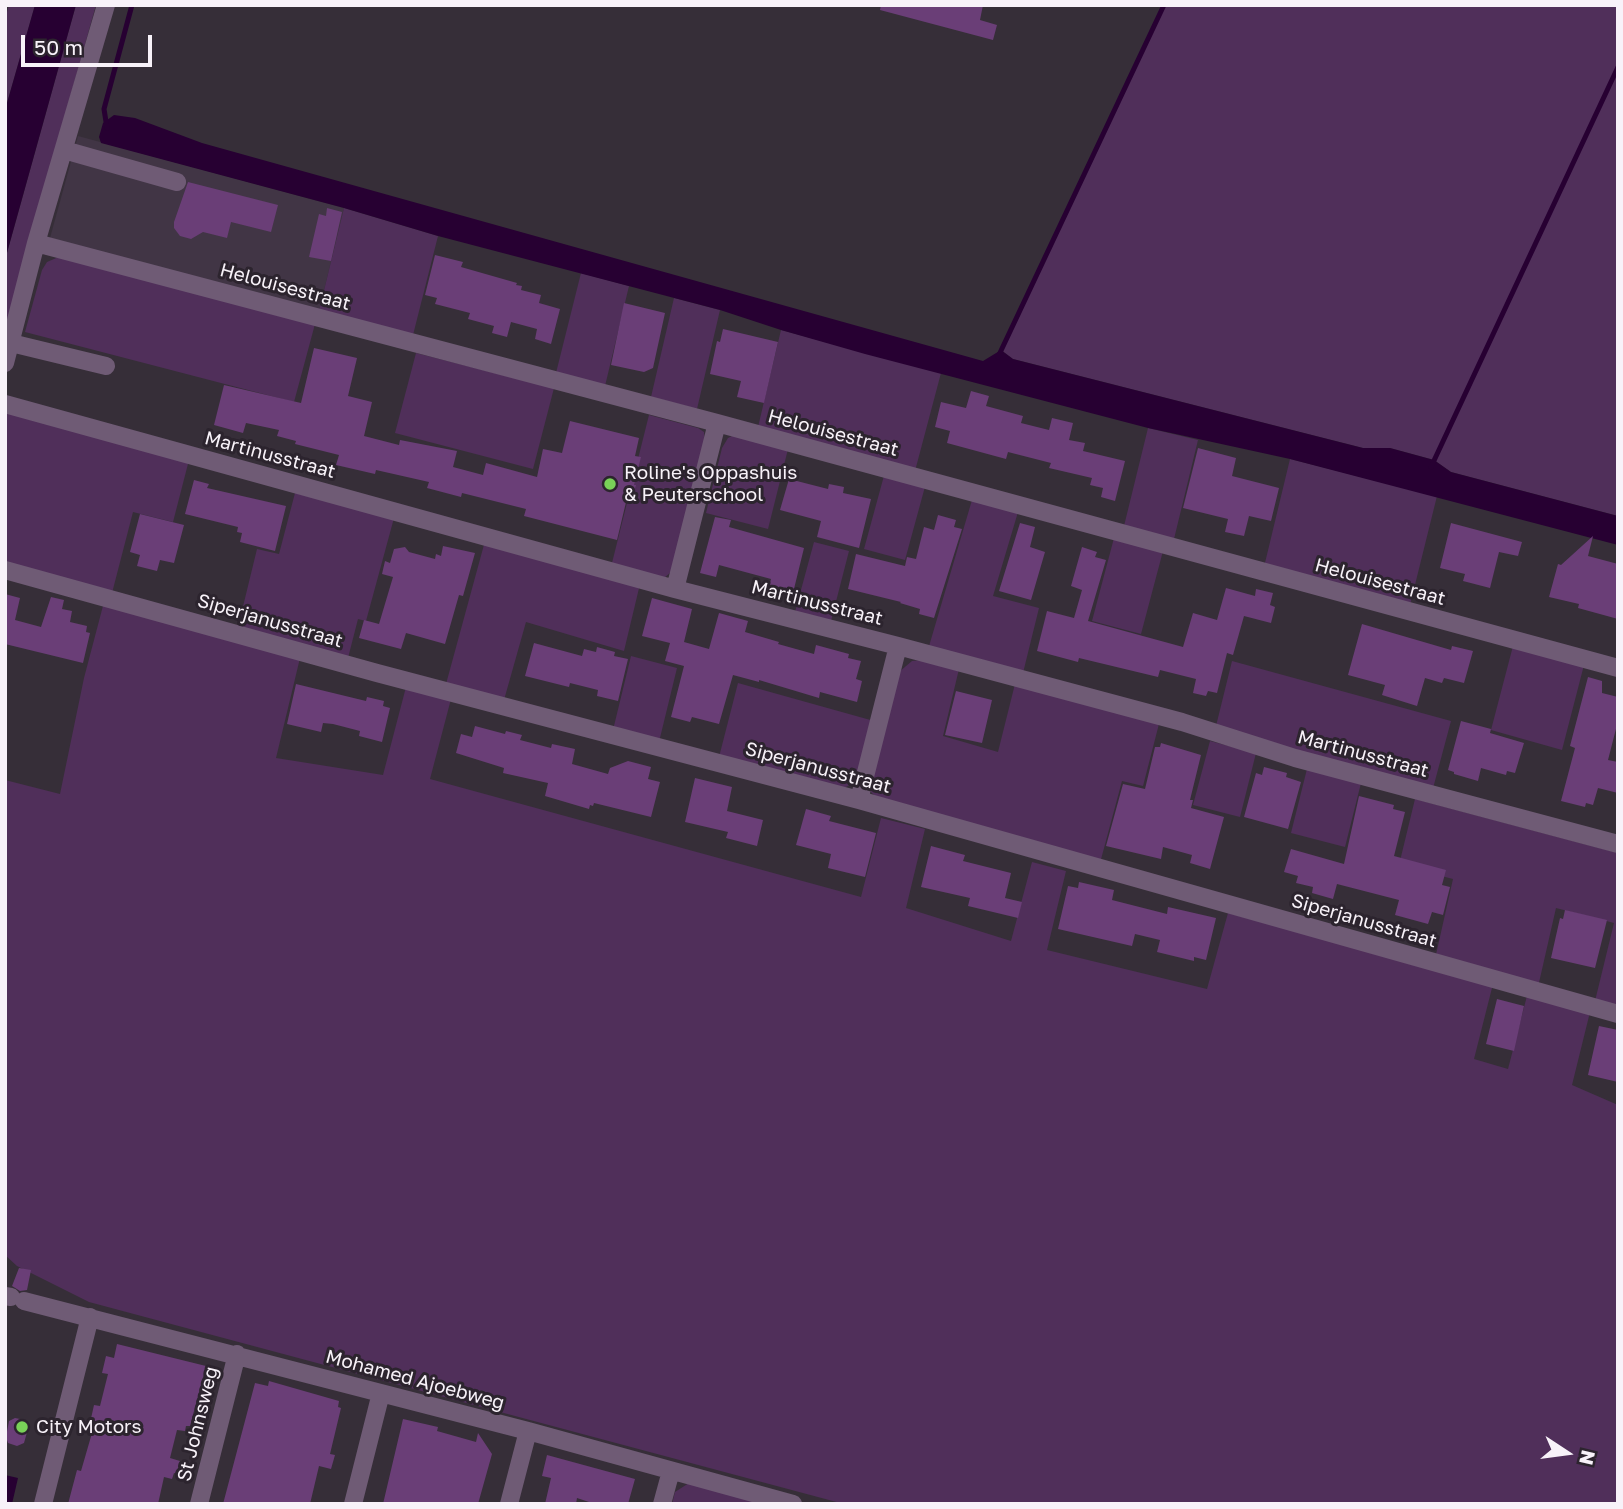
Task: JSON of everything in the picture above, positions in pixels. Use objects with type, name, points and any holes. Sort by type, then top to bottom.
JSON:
[{"type":"street","points":[[5,363],[36,243],[106,5]]},
{"type":"street","points":[[64,150],[177,182]]},
{"type":"street","name":"Helouisestraat","points":[[36,243],[718,424],[1618,668]]},
{"type":"street","points":[[11,342],[106,366]]},
{"type":"street","name":"Martinusstraat","points":[[5,404],[675,589],[1182,722],[1295,758],[1618,844]]},
{"type":"street","points":[[675,589],[718,424]]},
{"type":"street","name":"Siperjanusstraat","points":[[5,570],[377,673],[859,800],[1618,1014]]},
{"type":"street","points":[[859,800],[898,646]]},
{"type":"street","name":"Mohamed Ajoebweg","points":[[14,1298],[237,1354],[793,1504]]},
{"type":"street","points":[[43,1504],[90,1317]]},
{"type":"street","name":"St Johnsweg","points":[[199,1504],[237,1354]]},
{"type":"street","points":[[353,1504],[381,1393]]},
{"type":"street","points":[[509,1504],[528,1431]]},
{"type":"street","points":[[662,1504],[671,1471]]},
{"type":"shaded area","points":[[9,5],[35,5],[5,110],[5,19]]},
{"type":"shaded area","points":[[35,5],[76,5],[5,260],[5,110]]},
{"type":"shaded area","points":[[76,5],[96,5],[5,329],[5,260]]},
{"type":"shaded area","points":[[1164,5],[1618,5],[1618,516],[1451,472],[1434,460],[1390,448],[1363,448],[1013,359],[1001,350]]},
{"type":"shaded area","points":[[114,115],[135,118],[202,143],[983,361],[1001,350],[1013,359],[1363,448],[1390,448],[1434,460],[1451,472],[1618,516],[1618,545],[1290,459],[1148,428],[865,354],[720,310],[101,143],[99,137],[103,123]]},
{"type":"shaded area","points":[[78,136],[344,208],[319,311],[50,238]]},
{"type":"shaded area","points":[[344,208],[438,236],[413,335],[319,311]]},
{"type":"shaded area","points":[[61,256],[315,324],[294,402],[25,332],[42,270],[47,262]]},
{"type":"shaded area","points":[[581,273],[629,286],[605,386],[556,373]]},
{"type":"shaded area","points":[[674,298],[720,310],[697,409],[651,397]]},
{"type":"shaded area","points":[[781,330],[941,373],[915,471],[758,427]]},
{"type":"shaded area","points":[[416,353],[554,388],[533,469],[395,433]]},
{"type":"shaded area","points":[[13,413],[189,460],[173,522],[133,512],[112,593],[5,563],[5,414]]},
{"type":"shaded area","points":[[649,415],[698,428],[704,432],[705,442],[671,572],[664,578],[612,563]]},
{"type":"shaded area","points":[[1148,428],[1198,440],[1174,539],[1124,526]]},
{"type":"shaded area","points":[[734,435],[788,449],[768,529],[706,513],[722,448],[728,438]]},
{"type":"shaded area","points":[[1290,459],[1437,496],[1410,605],[1264,567]]},
{"type":"shaded area","points":[[885,472],[926,483],[905,560],[864,549]]},
{"type":"shaded area","points":[[295,493],[394,518],[366,621],[358,619],[348,658],[238,627],[257,549],[279,554]]},
{"type":"shaded area","points":[[972,500],[1018,512],[993,596],[1039,608],[1022,677],[927,653]]},
{"type":"shaded area","points":[[1114,538],[1163,551],[1141,634],[1092,621]]},
{"type":"shaded area","points":[[485,541],[640,584],[624,651],[526,622],[504,700],[446,684]]},
{"type":"shaded area","points":[[814,542],[849,551],[831,621],[795,612]]},
{"type":"shaded area","points":[[104,602],[300,658],[276,758],[383,775],[406,687],[451,699],[430,779],[861,897],[881,818],[925,829],[906,908],[1011,941],[1032,862],[1066,871],[1047,950],[1207,989],[1228,913],[1493,984],[1474,1059],[1508,1069],[1528,992],[1591,1008],[1572,1085],[1618,1105],[1618,1504],[844,1504],[89,1302],[17,1266],[5,1255],[5,780],[60,794],[84,678]]},
{"type":"shaded area","points":[[1513,646],[1584,665],[1562,750],[1491,730]]},
{"type":"shaded area","points":[[631,656],[677,668],[659,742],[613,730]]},
{"type":"shaded area","points":[[922,660],[959,669],[943,736],[998,752],[1015,684],[1160,720],[1143,786],[1122,781],[1100,863],[876,797],[869,790],[899,672],[912,661]]},
{"type":"shaded area","points":[[1232,661],[1451,721],[1432,792],[1216,726]]},
{"type":"shaded area","points":[[738,683],[874,721],[859,780],[844,788],[719,757]]},
{"type":"shaded area","points":[[1210,741],[1256,753],[1240,817],[1193,805]]},
{"type":"shaded area","points":[[1307,769],[1361,783],[1345,847],[1291,833]]},
{"type":"shaded area","points":[[1415,799],[1618,853],[1618,1007],[1595,1001],[1614,923],[1556,908],[1538,987],[1435,959],[1453,879],[1399,865]]},
{"type":"shaded area","points":[[5,1475],[18,1478],[12,1504],[5,1504]]},
{"type":"shaded area","points":[[689,1483],[765,1504],[672,1504],[675,1492]]},
{"type":"building","points":[[881,5],[983,5],[980,20],[997,25],[993,40],[880,10]]},
{"type":"building","points":[[188,182],[278,205],[271,232],[231,222],[227,238],[203,232],[191,239],[180,236],[174,228],[174,222]]},
{"type":"building","points":[[327,208],[342,212],[331,261],[309,257],[319,214],[326,216]]},
{"type":"building","points":[[435,255],[463,262],[461,267],[517,283],[516,285],[522,286],[521,290],[541,295],[539,303],[560,309],[551,344],[535,339],[537,329],[511,322],[507,337],[492,333],[494,326],[468,319],[470,313],[435,304],[437,298],[425,295]]},
{"type":"building","points":[[624,303],[665,313],[653,368],[644,372],[611,365]]},
{"type":"building","points":[[723,329],[778,342],[764,403],[737,397],[741,381],[710,374],[717,341],[720,342]]},
{"type":"building","points":[[314,348],[357,358],[348,396],[372,402],[364,436],[399,445],[400,440],[457,451],[453,467],[483,475],[486,463],[537,477],[543,449],[562,453],[570,421],[639,438],[635,456],[641,457],[636,485],[632,499],[627,498],[617,540],[524,516],[526,509],[462,493],[461,497],[427,488],[429,482],[376,470],[375,474],[336,465],[339,455],[295,444],[296,441],[277,436],[279,430],[246,423],[243,433],[214,425],[224,385],[301,403]]},
{"type":"building","points":[[971,391],[989,396],[986,406],[1023,416],[1021,423],[1049,430],[1052,418],[1073,423],[1069,440],[1085,443],[1083,451],[1125,461],[1115,501],[1101,497],[1103,488],[1090,485],[1092,478],[1049,468],[1051,463],[1008,452],[1006,459],[947,443],[950,431],[935,427],[941,402],[966,408]]},
{"type":"building","points":[[1198,448],[1236,458],[1232,476],[1279,488],[1271,521],[1249,516],[1244,536],[1225,532],[1228,519],[1183,508]]},
{"type":"building","points":[[789,479],[828,489],[829,484],[844,487],[843,493],[871,499],[859,548],[817,537],[821,521],[780,510]]},
{"type":"building","points":[[194,480],[209,484],[207,488],[286,506],[275,551],[240,542],[242,533],[237,532],[238,527],[185,514]]},
{"type":"building","points":[[140,514],[184,525],[174,563],[160,560],[157,571],[137,566],[140,555],[130,552]]},
{"type":"building","points":[[938,515],[956,520],[954,527],[962,529],[934,618],[919,614],[920,609],[901,602],[848,589],[856,554],[905,566],[907,557],[916,559],[924,527],[934,530]]},
{"type":"building","points":[[715,517],[731,520],[729,527],[804,548],[793,593],[769,587],[771,579],[719,565],[716,577],[700,573]]},
{"type":"building","points":[[1020,523],[1035,527],[1030,547],[1045,552],[1031,600],[999,591]]},
{"type":"building","points":[[1451,523],[1522,542],[1518,556],[1499,552],[1490,588],[1463,581],[1465,574],[1440,568]]},
{"type":"building","points":[[1593,536],[1588,556],[1618,564],[1618,619],[1578,608],[1579,604],[1549,597],[1558,564],[1561,565]]},
{"type":"building","points":[[443,546],[475,553],[445,644],[406,633],[401,649],[359,638],[364,620],[379,624],[393,577],[382,574],[385,561],[390,563],[394,549],[405,547],[409,552],[435,559],[436,554],[441,556]]},
{"type":"building","points":[[1082,547],[1097,552],[1095,557],[1106,560],[1088,621],[1183,647],[1193,613],[1217,620],[1226,588],[1255,596],[1256,589],[1273,593],[1270,605],[1275,607],[1271,623],[1244,616],[1233,655],[1227,653],[1217,693],[1208,691],[1206,696],[1193,693],[1196,679],[1160,670],[1158,677],[1079,658],[1078,662],[1037,651],[1047,611],[1074,618],[1082,590],[1071,586]]},
{"type":"building","points":[[5,594],[20,598],[15,620],[41,627],[51,597],[64,600],[62,609],[72,611],[70,622],[87,626],[86,632],[90,633],[83,663],[5,644]]},
{"type":"building","points":[[652,598],[692,609],[684,642],[709,649],[719,613],[748,621],[745,632],[779,642],[778,644],[814,654],[816,645],[849,654],[848,658],[861,661],[856,679],[862,681],[857,702],[820,692],[819,698],[733,675],[719,724],[692,717],[690,722],[671,717],[684,666],[665,661],[670,643],[642,636]]},
{"type":"building","points":[[1362,624],[1451,650],[1452,646],[1473,651],[1464,683],[1444,678],[1442,683],[1425,678],[1417,706],[1382,695],[1385,685],[1348,675]]},
{"type":"building","points":[[534,643],[582,656],[584,649],[596,652],[597,647],[615,652],[614,656],[628,659],[618,701],[597,696],[598,690],[570,683],[569,687],[525,676]]},
{"type":"building","points":[[1588,677],[1602,681],[1602,693],[1618,697],[1618,721],[1608,760],[1618,762],[1618,793],[1598,788],[1593,805],[1586,803],[1585,807],[1561,801],[1575,748],[1570,746]]},
{"type":"building","points":[[296,684],[366,701],[367,697],[384,701],[383,706],[390,708],[382,742],[359,736],[360,731],[333,724],[323,723],[321,732],[287,724]]},
{"type":"building","points":[[956,691],[992,700],[982,743],[945,735]]},
{"type":"building","points":[[1461,721],[1491,729],[1490,733],[1524,743],[1515,773],[1507,771],[1506,775],[1481,768],[1478,781],[1448,770]]},
{"type":"building","points":[[475,726],[505,734],[506,731],[522,735],[520,740],[551,748],[552,744],[575,749],[572,764],[608,774],[610,768],[628,761],[651,767],[648,779],[660,782],[651,817],[594,803],[589,809],[545,796],[548,783],[503,773],[504,768],[456,753],[461,734],[472,737]]},
{"type":"building","points":[[1161,743],[1201,755],[1190,800],[1193,800],[1191,808],[1224,817],[1210,869],[1190,863],[1192,855],[1163,847],[1161,859],[1106,846],[1123,784],[1145,789],[1155,747],[1160,747]]},
{"type":"building","points":[[1264,767],[1287,773],[1286,777],[1301,782],[1288,829],[1244,817],[1256,773],[1262,775]]},
{"type":"building","points":[[695,778],[732,787],[727,811],[763,820],[757,846],[726,838],[728,832],[685,822]]},
{"type":"building","points":[[1359,796],[1394,805],[1393,809],[1405,812],[1394,856],[1446,870],[1442,885],[1450,887],[1443,915],[1432,912],[1428,924],[1395,915],[1399,900],[1337,884],[1333,899],[1312,893],[1313,887],[1296,883],[1298,876],[1284,872],[1291,849],[1344,864]]},
{"type":"building","points":[[806,809],[831,816],[829,821],[876,833],[865,877],[828,868],[831,854],[796,845]]},
{"type":"building","points":[[931,846],[965,855],[963,861],[1011,873],[1005,898],[1022,902],[1018,918],[968,906],[970,898],[921,887]]},
{"type":"building","points":[[1079,882],[1114,890],[1112,900],[1167,914],[1168,907],[1216,918],[1206,960],[1194,957],[1194,961],[1157,952],[1160,940],[1135,934],[1132,946],[1058,929],[1068,886],[1078,888]]},
{"type":"building","points":[[1565,910],[1607,920],[1595,968],[1551,958],[1560,918],[1563,919]]},
{"type":"building","points":[[1497,999],[1524,1006],[1514,1051],[1486,1044]]},
{"type":"building","points":[[1599,1026],[1618,1030],[1618,1082],[1588,1075]]},
{"type":"building","points":[[19,1268],[31,1270],[27,1290],[20,1291],[12,1286]]},
{"type":"building","points":[[117,1344],[206,1366],[190,1426],[186,1426],[185,1431],[177,1430],[170,1458],[180,1461],[177,1474],[174,1473],[172,1479],[164,1477],[158,1504],[68,1504],[77,1470],[81,1471],[92,1433],[88,1432],[94,1405],[100,1406],[108,1374],[102,1373],[106,1356],[114,1358]]},
{"type":"building","points":[[269,1381],[339,1401],[338,1407],[341,1408],[330,1454],[335,1455],[331,1469],[319,1466],[310,1504],[223,1504],[255,1383],[268,1386]]},
{"type":"building","points":[[15,1418],[25,1420],[29,1425],[24,1443],[17,1446],[8,1443],[6,1437],[9,1421]]},
{"type":"building","points":[[403,1419],[438,1427],[437,1431],[476,1442],[478,1433],[492,1454],[478,1504],[383,1504]]},
{"type":"building","points":[[547,1455],[635,1479],[628,1504],[595,1504],[577,1498],[576,1504],[545,1504],[551,1478],[542,1476]]},
{"type":"waterway","points":[[107,128],[104,109],[132,5]]},
{"type":"waterway","points":[[998,357],[1164,5]]},
{"type":"waterway","points":[[1431,467],[1618,67]]},
{"type":"place","name":"Roline's Oppashuis & Peuterschool","points":[[610,484]]},
{"type":"place","name":"City Motors","points":[[22,1427]]}]
